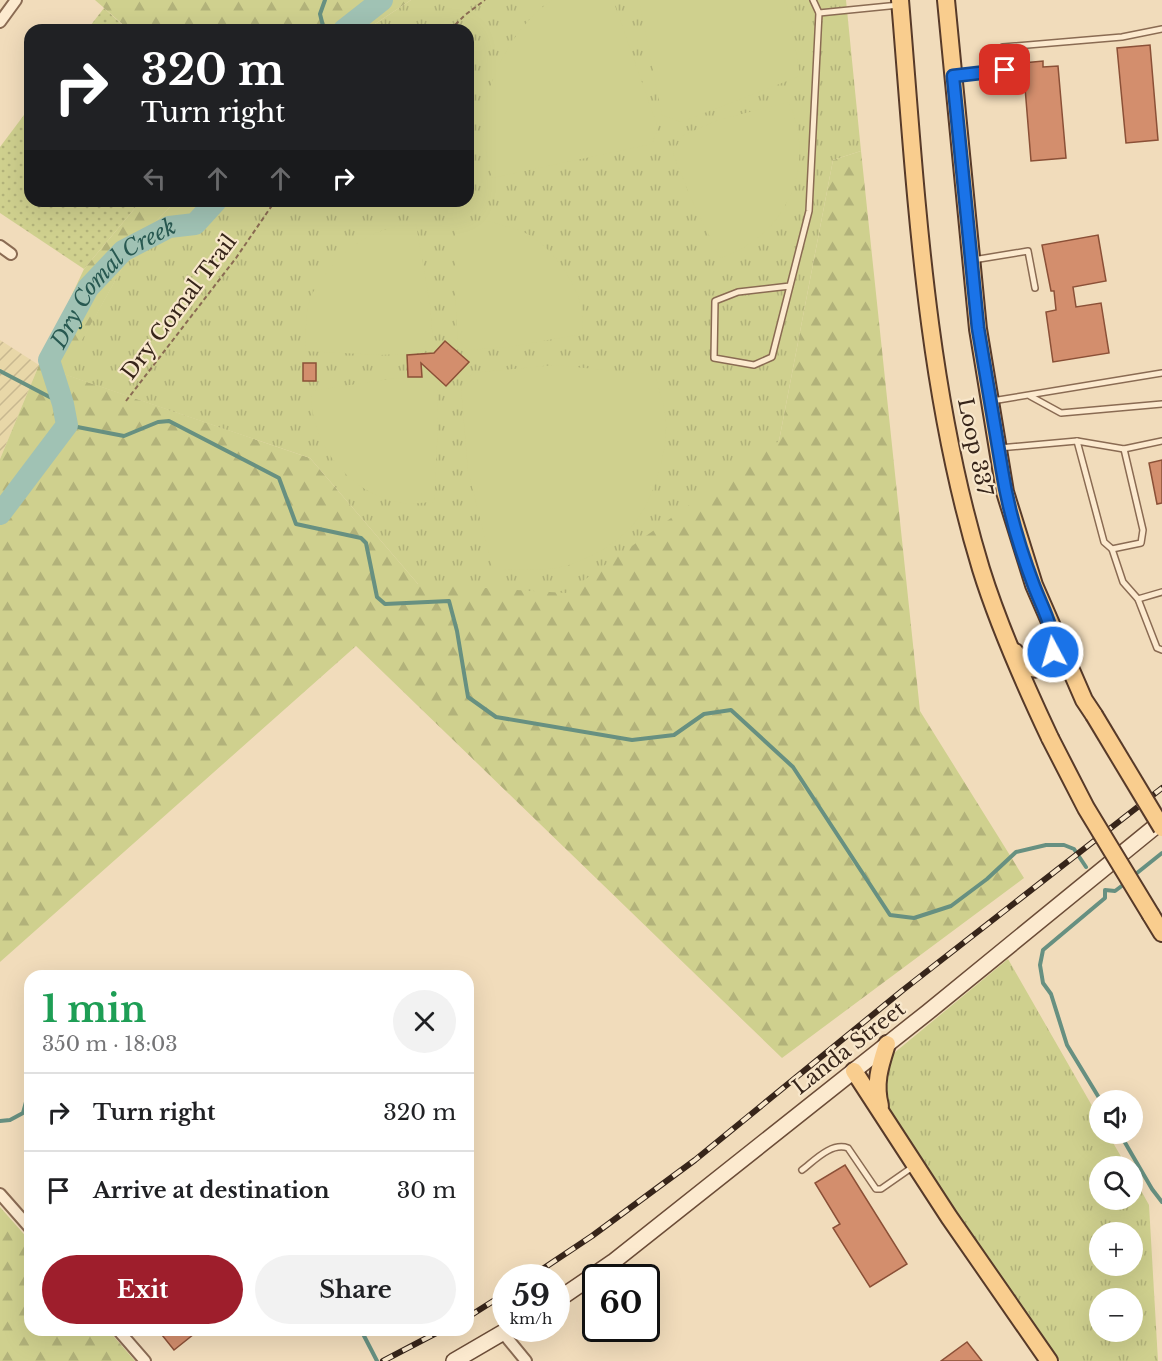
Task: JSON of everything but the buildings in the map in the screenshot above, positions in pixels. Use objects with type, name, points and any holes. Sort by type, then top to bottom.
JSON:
[{"type":"main road","name":"Loop 337","points":[[946,0],[978,328],[1005,492],[1034,585],[1084,700],[1162,828]]},
{"type":"main road","name":"Loop 337","points":[[900,3],[924,268],[944,419],[979,560],[1005,636],[1050,738],[1086,808],[1162,933]]},
{"type":"main road","points":[[1005,636],[1023,663],[1030,667],[1040,668],[1046,665],[1053,652],[1052,627]]},
{"type":"main road","points":[[883,1116],[877,1090],[877,1077],[887,1044]]},
{"type":"main road","points":[[854,1071],[915,1166],[1049,1361]]},
{"type":"street","points":[[0,22],[16,0]]},
{"type":"street","points":[[0,246],[11,254]]},
{"type":"street","name":"Landa Street","points":[[570,1291],[613,1262],[854,1071],[1162,821]]},
{"type":"street","points":[[0,1194],[24,1221]]},
{"type":"street","points":[[123,1336],[145,1361]]},
{"type":"street","points":[[454,1361],[492,1339]]},
{"type":"street","points":[[513,1342],[526,1361]]},
{"type":"lane","points":[[790,286],[738,292],[714,301],[714,358],[754,365],[772,357],[790,286],[809,211],[819,13],[813,0]]},
{"type":"lane","points":[[819,13],[900,3]]},
{"type":"lane","points":[[953,76],[1005,70],[1003,47],[1122,37],[1162,29]]},
{"type":"lane","points":[[971,260],[1028,251],[1035,288]]},
{"type":"lane","points":[[990,402],[1162,373]]},
{"type":"lane","points":[[1030,396],[1061,413],[1162,404]]},
{"type":"lane","points":[[998,448],[1077,441],[1124,449],[1162,441]]},
{"type":"lane","points":[[1077,441],[1104,542],[1112,549],[1123,582],[1138,599],[1157,648],[1162,650]]},
{"type":"lane","points":[[1112,549],[1141,543],[1143,530],[1124,449]]},
{"type":"lane","points":[[1138,599],[1162,592]]},
{"type":"lane","points":[[802,1170],[832,1148],[843,1146],[848,1148],[876,1189],[881,1189],[915,1166]]},
{"type":"path","points":[[456,24],[485,0]]},
{"type":"path","name":"Dry Comal Trail","points":[[126,401],[236,258],[271,207]]},
{"type":"shaded area","points":[[0,340],[39,365],[0,459]]},
{"type":"green space","points":[[95,0],[411,0],[375,24],[122,24]]},
{"type":"green space","points":[[411,0],[846,0],[861,151],[833,160],[779,441],[566,593],[418,584],[310,458],[63,374],[137,241],[170,207],[474,207],[474,24],[375,24]]},
{"type":"green space","points":[[552,0],[613,0],[658,128],[652,144],[492,178],[487,158],[484,118],[493,79],[512,42],[537,12]]},
{"type":"green space","points":[[639,0],[784,0],[790,14],[800,76],[681,122],[662,115]]},
{"type":"green space","points":[[104,8],[121,24],[92,24]]},
{"type":"green space","points":[[789,102],[797,126],[799,150],[797,174],[790,196],[779,216],[763,233],[743,248],[720,258],[689,194],[673,153],[682,136],[718,120]]},
{"type":"green space","points":[[24,115],[24,207],[136,207],[84,269],[0,213],[0,147]]},
{"type":"green space","points":[[861,151],[920,711],[1024,878],[782,1058],[356,646],[0,962],[0,459],[39,365],[84,269],[136,207],[170,207],[137,241],[64,374],[310,458],[418,584],[779,441],[833,160]]},
{"type":"green space","points":[[487,221],[531,236],[548,249],[562,266],[578,296],[582,309],[582,334],[509,347],[468,350],[458,340],[455,297],[455,223]]},
{"type":"green space","points":[[416,224],[430,305],[433,341],[422,353],[380,355],[305,351],[307,316],[311,296],[339,258],[361,240],[374,234],[387,229]]},
{"type":"green space","points":[[555,365],[655,375],[666,418],[664,452],[656,483],[643,511],[634,523],[605,548],[582,560],[557,568],[493,569],[468,471],[461,387],[472,373]]},
{"type":"green space","points":[[423,377],[437,389],[438,427],[434,502],[402,503],[383,498],[365,489],[350,478],[336,463],[317,430],[312,411],[311,391],[389,379]]},
{"type":"green space","points":[[1008,959],[1089,1101],[1089,1144],[1114,1144],[1121,1156],[1089,1156],[1089,1210],[1143,1210],[1143,1194],[1149,1205],[1158,1361],[1060,1361],[893,1121],[883,1093],[888,1058]]},
{"type":"green space","points":[[0,1207],[24,1234],[24,1336],[113,1336],[135,1361],[0,1361]]},
{"type":"waterway","points":[[322,24],[320,14],[325,0]]},
{"type":"waterway","name":"Dry Comal Creek","points":[[352,24],[382,0]]},
{"type":"waterway","name":"Dry Comal Creek","points":[[0,514],[67,425],[49,360],[88,288],[123,251],[169,227],[195,224],[211,207]]},
{"type":"waterway","points":[[0,371],[63,404]]},
{"type":"waterway","points":[[67,425],[124,436],[158,422],[169,421],[279,478],[296,524],[361,538],[366,543],[377,597],[385,604],[449,601],[457,631],[468,697],[496,717],[632,740],[674,735],[704,714],[731,710],[793,767],[890,915],[914,918],[951,906],[987,879],[1016,852],[1046,845],[1064,845],[1074,849],[1086,867]]},
{"type":"waterway","points":[[1132,877],[1162,853]]},
{"type":"waterway","points":[[1094,1090],[1067,1045],[1051,994],[1043,983],[1040,965],[1043,950],[1105,898],[1105,890],[1115,891],[1127,882]]},
{"type":"waterway","points":[[0,1121],[10,1120],[23,1113],[24,1109]]},
{"type":"waterway","points":[[1126,1144],[1162,1202]]},
{"type":"waterway","points":[[364,1336],[377,1361]]},
{"type":"railway","points":[[550,1264],[695,1160],[903,990],[1162,788]]},
{"type":"railway","points":[[474,1313],[492,1302]]},
{"type":"railway","points":[[383,1361],[431,1336]]},
{"type":"route","points":[[1005,70],[953,76],[978,328],[1005,492],[1034,585],[1052,627],[1053,652]]}]
